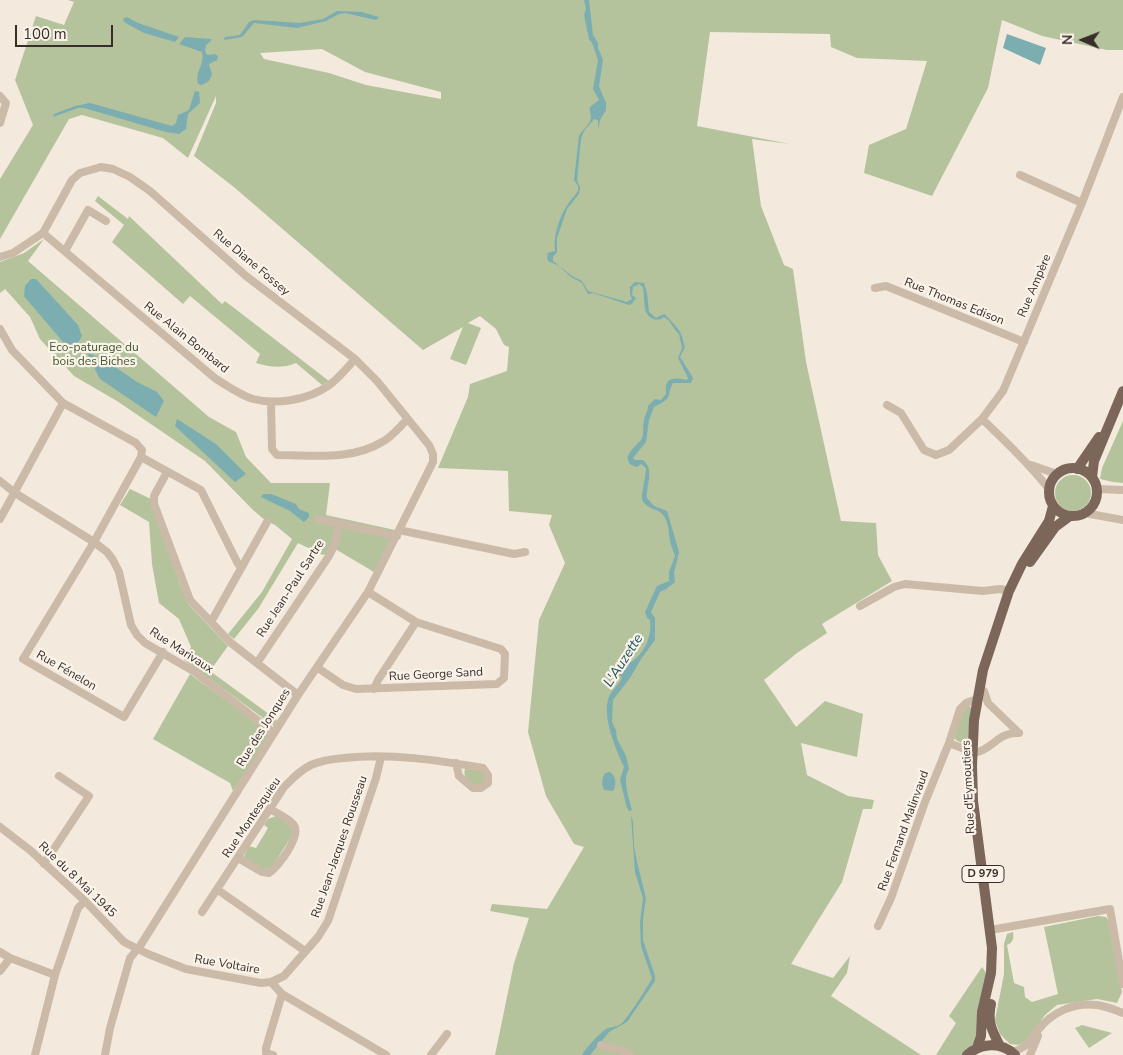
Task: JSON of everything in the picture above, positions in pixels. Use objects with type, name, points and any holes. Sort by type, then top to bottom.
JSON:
[{"type":"main road","points":[[1092,477],[1094,461],[1123,391]]},
{"type":"main road","points":[[1077,469],[1110,422]]},
{"type":"main road","points":[[1077,469],[1083,470],[1092,477],[1097,489],[1094,503],[1085,513],[1078,516],[1070,516],[1058,511],[1053,506],[1050,501],[1049,489],[1057,474],[1063,470],[1077,469]]},
{"type":"main road","name":"D 979","points":[[980,695],[983,670],[1009,591],[1022,564],[1049,521],[1053,506]]},
{"type":"main road","name":"Rue d'Eymoutiers","points":[[1000,1046],[991,1030],[988,1014],[998,969],[996,929],[975,752],[980,721],[980,695],[1004,618],[1022,576],[1055,528],[1070,516]]},
{"type":"main road","name":"D 979","points":[[975,752],[973,801],[992,948],[991,973],[982,1012],[981,1036],[977,1048]]},
{"type":"main road","points":[[967,1055],[977,1048],[988,1045],[1000,1046],[1014,1053]]},
{"type":"street","points":[[0,96],[4,98],[6,103],[0,123]]},
{"type":"street","name":"Rue Ampère","points":[[887,405],[901,413],[924,450],[936,455],[949,450],[982,419],[1003,391],[1082,203],[1123,97]]},
{"type":"street","name":"Rue Diane Fossey","points":[[0,257],[13,253],[43,233],[72,180],[80,173],[102,167],[113,169],[130,177],[150,191],[246,276],[355,360],[377,381],[429,445],[433,454],[433,462],[411,506]]},
{"type":"street","points":[[1020,175],[1082,203]]},
{"type":"street","points":[[65,251],[88,210],[106,221]]},
{"type":"street","name":"Rue Alain Bombard","points":[[43,233],[216,379],[236,392],[253,399],[271,402],[306,397],[326,388],[355,360]]},
{"type":"street","name":"Rue Thomas Edison","points":[[875,288],[886,286],[1024,342]]},
{"type":"street","points":[[0,329],[12,350],[63,403],[136,443],[141,454],[167,472],[201,490],[238,564],[242,567]]},
{"type":"street","points":[[271,402],[272,449],[277,455],[330,455],[363,452],[384,441],[408,418]]},
{"type":"street","points":[[0,519],[63,403]]},
{"type":"street","points":[[982,419],[1029,464],[1049,489]]},
{"type":"street","points":[[94,542],[141,454]]},
{"type":"street","points":[[1029,464],[1057,474]]},
{"type":"street","points":[[167,472],[154,496],[154,504],[190,600],[231,643],[298,695]]},
{"type":"street","name":"Rue Marivaux","points":[[0,481],[15,493],[107,552],[119,572],[129,620],[134,630],[145,642],[195,672],[274,733]]},
{"type":"street","points":[[1097,489],[1123,490]]},
{"type":"street","name":"Rue des Jonques","points":[[105,1055],[110,1028],[130,958],[298,695],[368,592],[411,506]]},
{"type":"street","points":[[1085,513],[1123,520]]},
{"type":"street","points":[[318,519],[514,554],[525,552]]},
{"type":"street","points":[[211,622],[267,522]]},
{"type":"street","name":"Rue Jean-Paul Sartre","points":[[257,663],[334,546],[340,524]]},
{"type":"street","name":"Rue Fénelon","points":[[94,542],[23,659],[124,717],[163,652]]},
{"type":"street","points":[[860,606],[894,587],[905,584],[983,591],[1000,589],[1009,591]]},
{"type":"street","name":"Rue George Sand","points":[[318,668],[343,684],[356,689],[497,684],[504,678],[505,654],[501,649],[416,622],[368,592]]},
{"type":"street","points":[[374,689],[416,622]]},
{"type":"street","points":[[949,743],[975,752],[985,750],[1004,735],[1019,733],[980,695]]},
{"type":"street","name":"Rue Fernand Malinvaud","points":[[878,926],[891,898],[960,709],[980,695]]},
{"type":"street","name":"Rue Montesquieu","points":[[202,912],[284,787],[296,774],[308,766],[322,760],[358,756],[406,757],[456,763]]},
{"type":"street","name":"Rue Jean-Jacques Rousseau","points":[[271,982],[284,976],[318,937],[328,921],[376,778],[381,756]]},
{"type":"street","points":[[44,864],[89,796],[59,776]]},
{"type":"street","points":[[238,858],[262,872],[269,873],[274,869],[295,838],[296,830],[293,824],[270,808]]},
{"type":"street","name":"Rue du 8 Mai 1945","points":[[1,832],[31,851],[85,901],[124,942],[137,949]]},
{"type":"street","points":[[218,890],[305,951]]},
{"type":"street","points":[[35,1055],[56,974],[78,908],[85,901]]},
{"type":"street","points":[[996,929],[1110,909],[1123,984]]},
{"type":"street","name":"Rue Voltaire","points":[[137,949],[186,969],[261,983],[271,982],[282,994],[386,1055]]},
{"type":"street","points":[[0,952],[10,958],[56,974]]},
{"type":"street","points":[[0,971],[10,958]]},
{"type":"street","points":[[273,1055],[266,1053],[266,1048],[282,994]]},
{"type":"street","points":[[1014,1053],[1029,1044],[1044,1023],[1066,1008],[1081,1004],[1099,1005],[1123,1013]]},
{"type":"street","points":[[1030,1055],[1044,1023]]},
{"type":"street","points":[[431,1055],[447,1034]]},
{"type":"street","points":[[601,1044],[627,1052],[630,1055]]},
{"type":"green space","points":[[68,0],[1123,0],[1123,50],[1107,50],[1042,36],[1002,20],[988,88],[932,196],[864,173],[869,145],[906,129],[927,61],[857,58],[831,47],[830,34],[710,32],[697,126],[790,144],[752,139],[761,206],[784,265],[793,269],[806,362],[841,521],[876,523],[878,555],[892,581],[822,624],[827,633],[797,653],[764,680],[796,727],[825,701],[863,714],[857,757],[801,743],[807,775],[848,796],[874,800],[872,809],[863,809],[842,882],[791,964],[833,978],[850,956],[847,973],[831,996],[921,1055],[495,1055],[514,963],[529,918],[490,911],[492,904],[547,909],[584,847],[574,844],[546,796],[528,732],[539,620],[565,563],[549,525],[552,515],[509,511],[508,471],[438,468],[468,397],[470,384],[507,371],[509,347],[504,345],[496,329],[480,316],[468,323],[481,328],[466,365],[450,359],[463,327],[423,350],[235,188],[194,156],[216,103],[216,96],[188,158],[163,138],[82,115],[69,119],[0,239],[0,179],[33,125],[15,80],[36,16],[64,25],[74,2]],"holes":[[[322,49],[365,72],[441,92],[441,99],[366,85],[329,73],[264,59],[260,53]]]},
{"type":"green space","points":[[98,196],[128,219],[129,216],[222,304],[225,301],[329,381],[322,385],[296,363],[276,367],[256,363],[260,354],[190,296],[183,304],[112,242],[124,225],[95,201]]},
{"type":"green space","name":"Eco-paturage du bois des Biches","points":[[44,239],[28,261],[209,417],[236,432],[246,457],[271,483],[330,483],[326,515],[395,530],[374,572],[337,550],[323,555],[298,543],[258,609],[234,639],[228,634],[262,592],[292,539],[253,510],[205,461],[117,401],[74,376],[40,339],[30,317],[5,289],[0,293],[0,262],[24,253]]},
{"type":"green space","points":[[1123,421],[1123,483],[1100,479],[1102,468]]},
{"type":"green space","points":[[1073,475],[1080,476],[1086,480],[1090,486],[1090,500],[1086,506],[1080,510],[1073,511],[1066,510],[1060,506],[1056,500],[1055,493],[1056,486],[1060,480],[1066,476]]},
{"type":"green space","points":[[130,489],[151,499],[180,585],[189,605],[228,646],[210,671],[277,720],[274,726],[184,660],[191,647],[179,619],[159,603],[152,564],[149,522],[120,505]]},
{"type":"green space","points":[[190,674],[267,730],[269,737],[233,791],[230,783],[153,739]]},
{"type":"green space","points":[[969,705],[971,708],[967,746],[954,737],[961,714]]},
{"type":"green space","points":[[465,769],[482,770],[486,778],[480,785],[472,784],[466,778]]},
{"type":"green space","points":[[276,816],[291,826],[293,834],[272,867],[264,870],[244,857],[249,846],[256,848],[268,828],[264,825],[268,819]]},
{"type":"green space","points":[[1098,916],[1106,917],[1110,923],[1122,992],[1117,1003],[1097,999],[1057,1005],[1045,1015],[1027,1041],[1019,1045],[1010,1044],[1000,1034],[995,1020],[1004,974],[1004,944],[1007,934],[1013,932],[1013,940],[1007,945],[1014,983],[1024,987],[1025,997],[1032,1002],[1058,994],[1044,927]]},
{"type":"green space","points":[[982,967],[987,974],[976,1043],[962,1055],[936,1055],[956,1023],[949,1016]]},
{"type":"green space","points":[[1082,1025],[1112,1033],[1089,1048],[1075,1028]]},
{"type":"water","points":[[584,0],[589,0],[593,35],[598,43],[603,60],[599,86],[606,103],[606,110],[600,120],[598,130],[598,120],[594,119],[584,131],[581,139],[577,180],[580,188],[579,194],[567,209],[557,238],[557,252],[553,257],[553,261],[572,276],[582,281],[588,291],[627,302],[632,299],[630,287],[635,282],[644,283],[649,312],[656,318],[664,314],[680,332],[685,347],[680,357],[693,379],[691,383],[673,383],[667,399],[654,407],[649,420],[646,442],[633,458],[635,460],[643,460],[649,468],[647,498],[654,506],[667,511],[679,552],[674,573],[675,582],[660,592],[651,612],[655,618],[655,640],[613,700],[612,722],[616,730],[617,739],[626,756],[629,769],[626,783],[632,810],[629,811],[620,780],[624,767],[613,741],[608,720],[608,701],[611,693],[622,678],[617,671],[634,660],[642,652],[647,642],[650,620],[645,612],[657,586],[669,581],[669,572],[675,556],[665,518],[661,513],[646,505],[642,499],[646,468],[641,464],[637,467],[631,465],[628,457],[642,438],[644,419],[648,406],[655,399],[661,400],[666,394],[666,384],[668,381],[674,379],[687,380],[688,378],[678,358],[682,348],[679,334],[666,318],[658,320],[648,315],[645,309],[643,287],[639,284],[633,287],[632,295],[636,298],[629,305],[593,293],[588,294],[582,283],[571,277],[559,266],[548,261],[548,253],[555,251],[557,227],[562,215],[578,191],[578,186],[574,180],[579,136],[591,120],[590,107],[599,100],[593,89],[598,60],[589,39],[584,15],[586,9]]},
{"type":"water","points":[[337,11],[362,12],[379,17],[376,20],[345,13],[326,21],[297,28],[254,23],[242,37],[224,40],[225,37],[240,35],[249,22],[254,20],[300,23],[323,19]]},
{"type":"water","points":[[127,17],[138,23],[179,37],[175,42],[144,33],[124,22],[123,19]]},
{"type":"water","points":[[1007,34],[1046,48],[1040,65],[1003,48]]},
{"type":"water","points":[[185,37],[211,39],[206,45],[205,51],[207,55],[215,54],[218,56],[217,60],[209,64],[212,75],[209,81],[202,85],[198,84],[197,79],[203,57],[202,52],[179,44]]},
{"type":"water","points":[[195,91],[199,92],[200,103],[188,114],[186,129],[179,134],[166,132],[84,108],[78,108],[53,117],[54,114],[75,106],[90,103],[172,126],[176,123],[178,115],[189,110]]},
{"type":"water","points":[[31,279],[36,279],[78,325],[82,336],[75,347],[63,342],[24,296],[25,286]]},
{"type":"water","points":[[89,353],[157,392],[164,401],[156,417],[100,379],[88,356]]},
{"type":"water","points":[[177,419],[216,444],[246,474],[235,482],[175,426]]},
{"type":"water","points":[[263,494],[271,494],[296,504],[299,509],[309,513],[309,517],[304,522],[290,511],[261,497]]},
{"type":"water","points":[[610,772],[615,780],[613,791],[604,790],[602,785],[605,773]]},
{"type":"water","points":[[631,815],[634,846],[646,898],[643,940],[655,981],[627,1022],[609,1032],[590,1055],[582,1055],[603,1031],[624,1021],[652,978],[641,946],[640,923],[643,898],[635,872]]},
{"type":"water label","name":"L'Auzette","points":[[624,661]]}]
